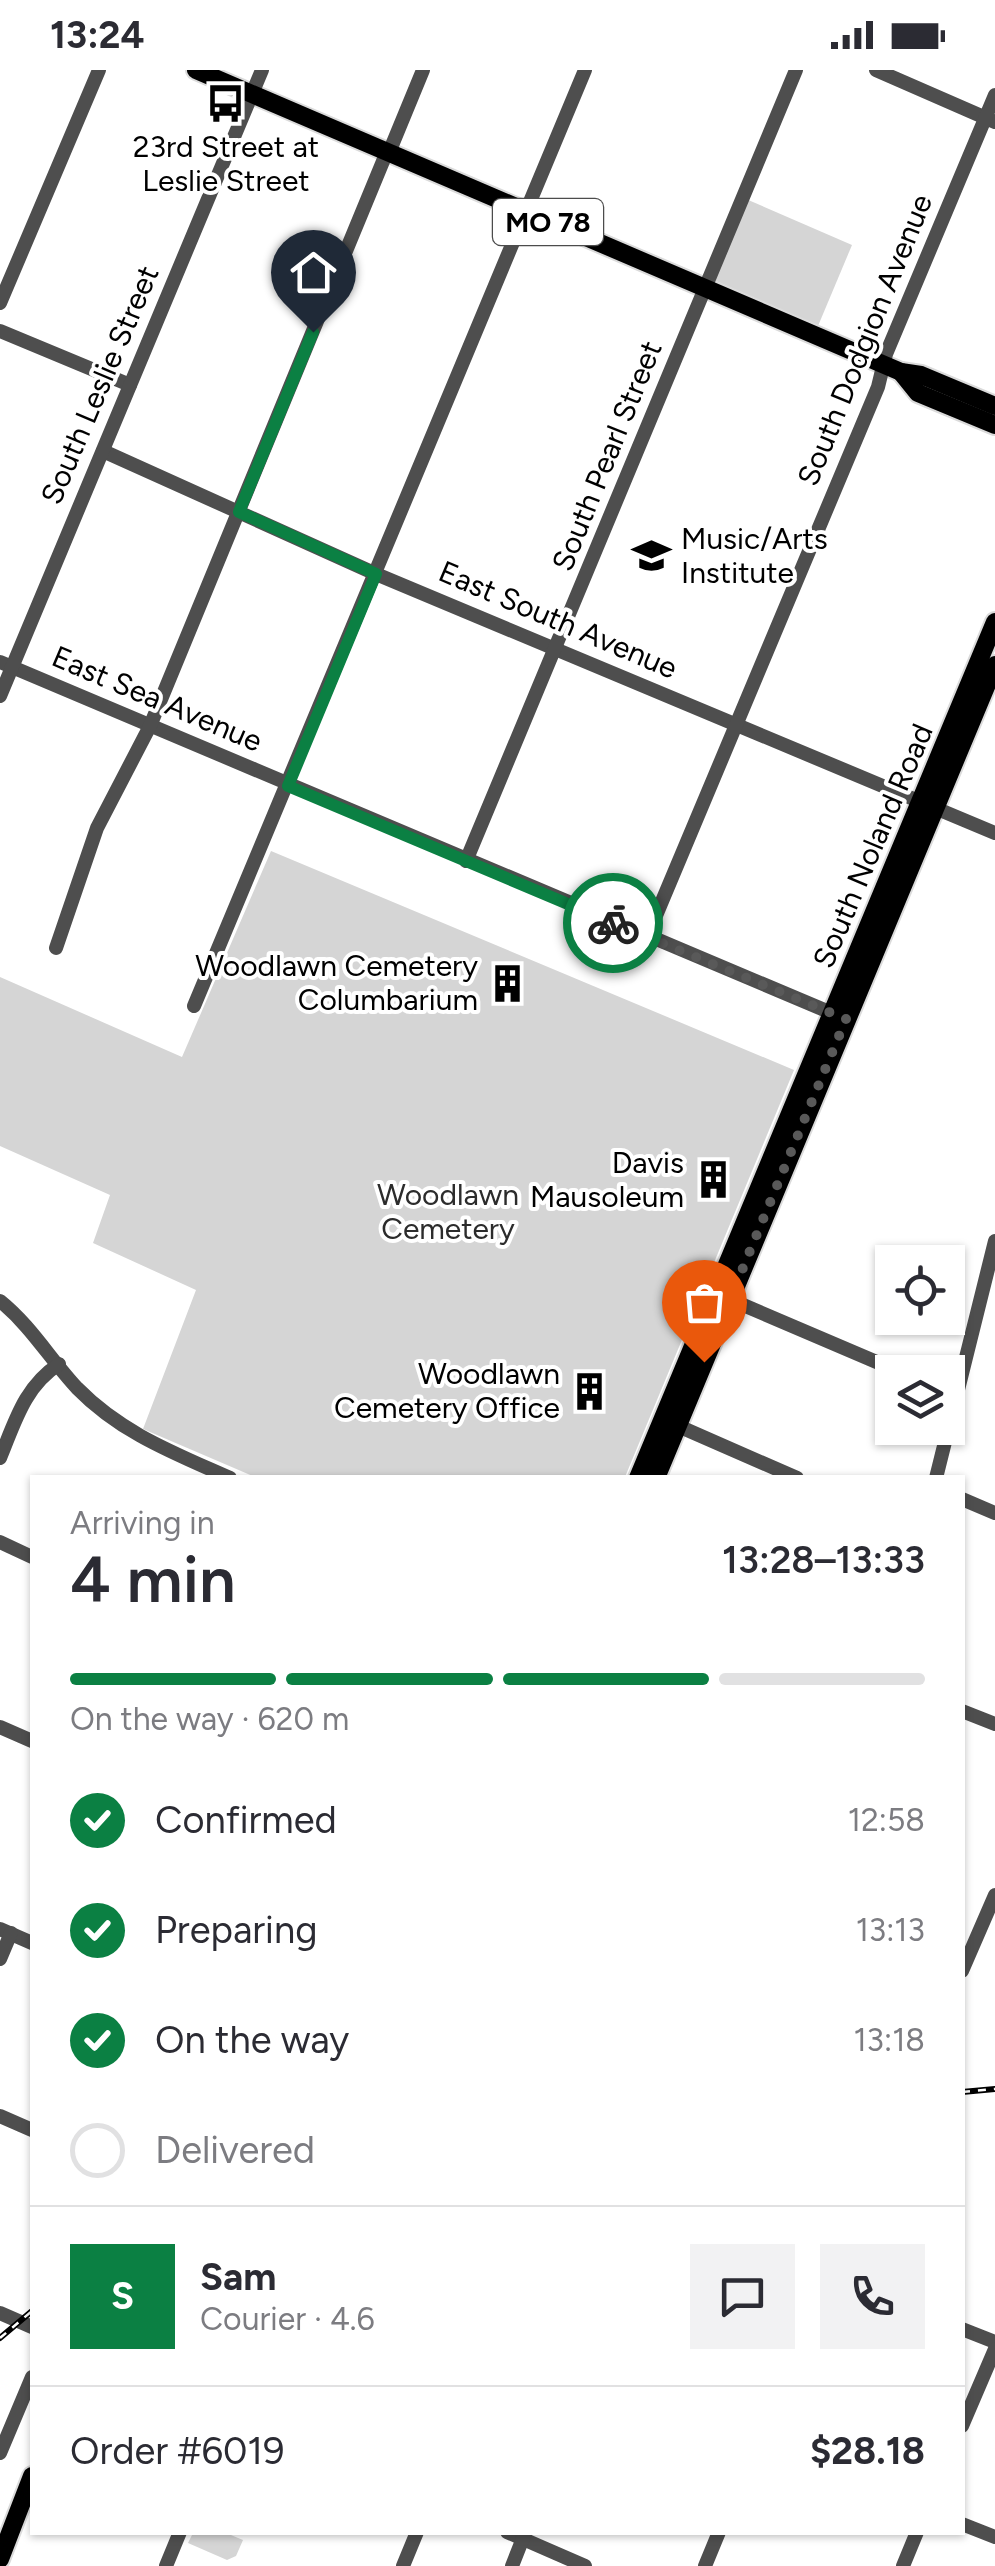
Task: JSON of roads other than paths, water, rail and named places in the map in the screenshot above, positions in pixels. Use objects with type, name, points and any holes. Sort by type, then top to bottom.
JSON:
[{"type":"main road","name":"MO 78","points":[[196,70],[892,369],[921,375],[995,406]]},
{"type":"main road","name":"MO 78","points":[[892,369],[918,393],[995,424]]},
{"type":"main road","name":"South Noland Road","points":[[640,1475],[670,1423],[840,1016],[928,804],[995,622]]},
{"type":"main road","name":"South Noland Road","points":[[928,804],[995,665]]},
{"type":"main road","name":"South Noland Road","points":[[657,1475],[670,1423]]},
{"type":"main road","points":[[0,2559],[3,2541],[30,2480]]},
{"type":"street","points":[[0,304],[99,70]]},
{"type":"street","name":"South Leslie Street","points":[[0,696],[6,664],[103,451],[262,70]]},
{"type":"street","points":[[56,948],[98,828],[150,726],[423,70]]},
{"type":"street","points":[[194,1006],[585,70]]},
{"type":"street","name":"South Pearl Street","points":[[466,861],[796,70]]},
{"type":"street","points":[[876,70],[990,120]]},
{"type":"street","name":"South Dodgion Avenue","points":[[647,937],[878,387],[892,369],[990,120],[995,95]]},
{"type":"street","points":[[0,331],[130,385]]},
{"type":"street","name":"East South Avenue","points":[[103,451],[376,574],[995,834]]},
{"type":"street","name":"East Sea Avenue","points":[[6,664],[840,1016]]},
{"type":"street","points":[[965,1356],[990,1282],[995,1241]]},
{"type":"street","points":[[723,1296],[875,1361]]},
{"type":"street","points":[[0,1301],[23,1321],[76,1387],[119,1425],[223,1475]]},
{"type":"street","points":[[0,1458],[26,1396],[58,1364]]},
{"type":"street","points":[[670,1423],[790,1475]]},
{"type":"street","points":[[937,1475],[942,1445]]},
{"type":"street","points":[[965,1500],[995,1513]]},
{"type":"street","points":[[0,1542],[30,1556]]},
{"type":"street","points":[[965,1711],[995,1724]]},
{"type":"street","points":[[0,1727],[30,1740]]},
{"type":"street","points":[[965,1963],[995,1895]]},
{"type":"street","points":[[0,1960],[6,1931],[30,1942]]},
{"type":"street","points":[[0,2116],[30,2129]]},
{"type":"street","points":[[0,2313],[30,2327]]},
{"type":"street","points":[[965,2331],[995,2346],[965,2419]]},
{"type":"street","points":[[0,2454],[30,2382]]},
{"type":"street","points":[[965,2525],[995,2538]]},
{"type":"street","points":[[166,2566],[179,2535]]},
{"type":"street","points":[[403,2566],[417,2535]]},
{"type":"street","points":[[705,2566],[718,2535]]},
{"type":"street","points":[[903,2566],[916,2535]]},
{"type":"street","points":[[512,2566],[524,2536],[585,2566]]},
{"type":"railway","points":[[965,2092],[995,2089]]},
{"type":"railway","points":[[0,2338],[30,2313]]},
{"type":"place","name":"23rd Street at Leslie Street","points":[[226,103]]},
{"type":"place","name":"Music/Arts Institute","points":[[651,556]]},
{"type":"place","name":"Woodlawn Cemetery Columbarium","points":[[508,983]]},
{"type":"place","name":"Davis Mausoleum","points":[[714,1180]]},
{"type":"place","name":"Woodlawn Cemetery Office","points":[[590,1391]]},
{"type":"park label","name":"Woodlawn Cemetery","points":[[448,1212]]}]
